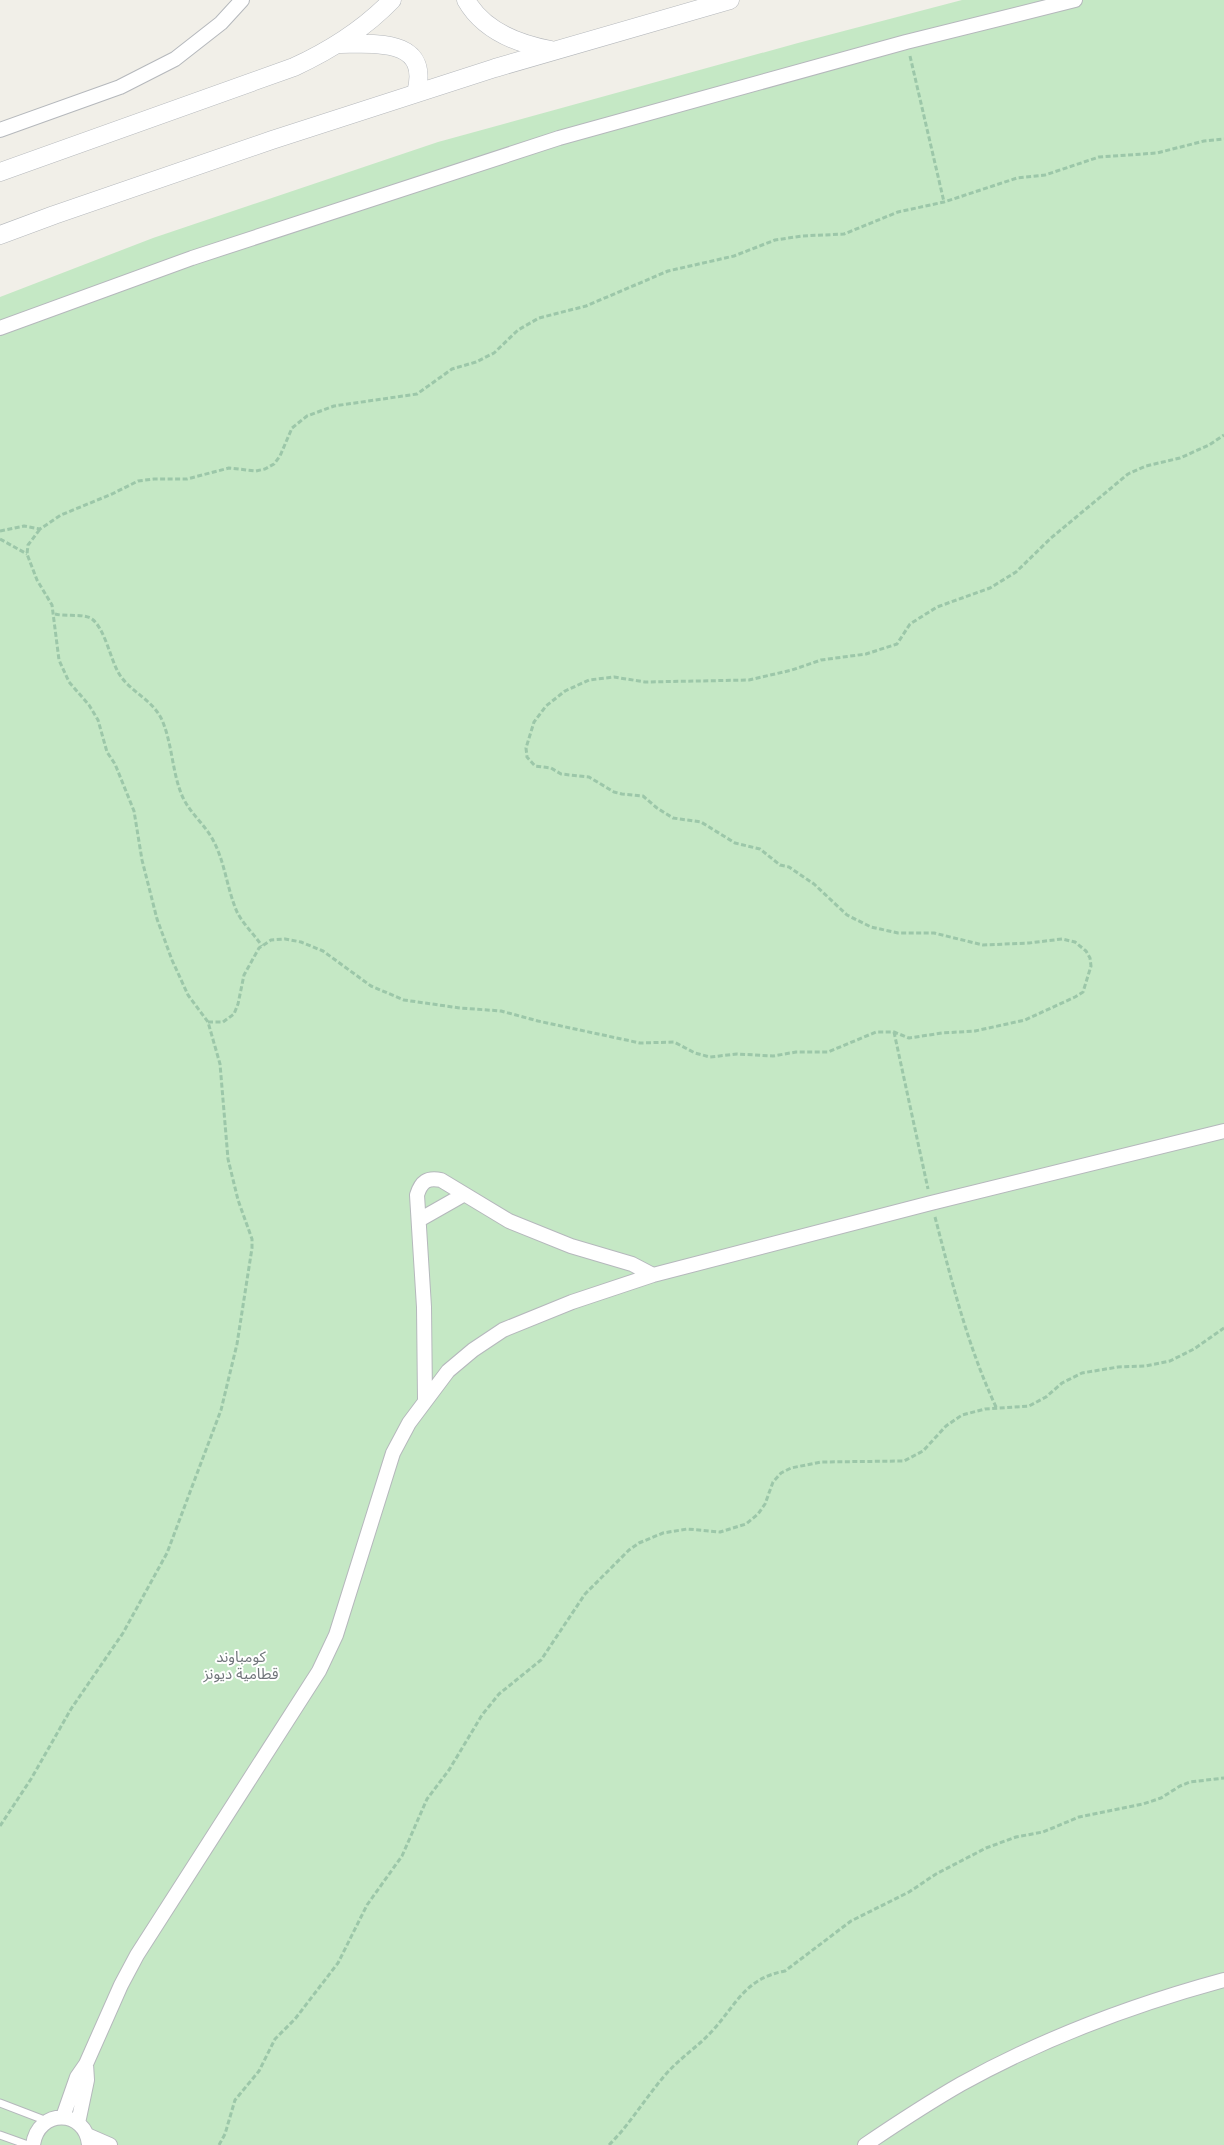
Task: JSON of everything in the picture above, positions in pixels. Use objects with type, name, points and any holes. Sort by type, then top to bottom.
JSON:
[{"type":"street","points":[[0,130],[120,88],[175,59],[220,23],[242,0]]},
{"type":"street","points":[[0,172],[294,67],[339,44],[366,24],[392,0]]},
{"type":"street","points":[[466,0],[474,13],[496,30],[524,44],[555,50]]},
{"type":"street","points":[[0,235],[127,190],[416,93],[555,50],[730,0]]},
{"type":"street","points":[[0,328],[192,258],[559,138],[906,42],[1075,0]]},
{"type":"street","points":[[339,44],[386,44],[398,46],[407,52],[414,61],[418,71],[419,82],[416,93]]},
{"type":"street","points":[[63,2117],[77,2077],[86,2064],[121,1985],[151,1930],[319,1671],[336,1635],[393,1453],[409,1423],[425,1399],[448,1371],[473,1350],[503,1330],[572,1302],[653,1275],[931,1202],[1224,1131]]},
{"type":"street","points":[[425,1399],[424,1307],[417,1195],[420,1185],[424,1181],[441,1180],[509,1221],[570,1246],[632,1264],[653,1275]]},
{"type":"street","points":[[419,1220],[463,1195]]},
{"type":"street","points":[[864,2145],[960,2085],[1014,2056],[1070,2031],[1128,2009],[1224,1980]]},
{"type":"street","points":[[86,2064],[87,2080],[78,2122],[88,2140],[110,2145]]},
{"type":"street","points":[[33,2145],[34,2137],[46,2121],[63,2117],[78,2122]]},
{"type":"lane","points":[[0,2103],[46,2121]]},
{"type":"lane","points":[[0,2135],[28,2145]]},
{"type":"path","points":[[906,42],[944,202]]},
{"type":"path","points":[[0,1826],[31,1779],[71,1710],[119,1639],[161,1566],[224,1402],[237,1344],[249,1274],[252,1239],[235,1189],[228,1159],[220,1064],[208,1022],[188,995],[172,960],[157,919],[144,868],[134,811],[115,764],[107,752],[101,728],[94,712],[76,691],[63,671],[57,648],[54,614],[27,554],[28,545],[40,528],[61,515],[138,481],[187,479],[229,468],[256,472],[265,469],[274,464],[280,456],[292,428],[302,419],[334,406],[417,394],[452,369],[476,362],[494,353],[518,330],[539,318],[586,306],[668,271],[734,256],[775,240],[795,236],[844,234],[898,212],[944,202],[1003,182],[1045,175],[1099,157],[1157,152],[1204,141],[1224,139]]},
{"type":"path","points":[[208,1022],[222,1022],[234,1014],[244,975],[262,946],[272,940],[285,939],[323,951],[370,986],[404,1000],[460,1008],[502,1011],[538,1021],[640,1043],[674,1042],[695,1053],[710,1057],[737,1054],[773,1056],[796,1052],[828,1052],[839,1049],[867,1034],[876,1032],[894,1032],[909,1038],[942,1033],[976,1031],[1025,1020],[1067,1002],[1083,992],[1091,966],[1090,958],[1081,946],[1067,939],[983,945],[934,933],[884,931],[859,922],[839,908],[814,884],[789,867],[780,865],[760,849],[735,843],[701,822],[673,818],[642,796],[614,792],[589,776],[561,774],[551,768],[535,766],[527,757],[526,748],[534,722],[554,699],[576,685],[589,680],[614,677],[644,682],[677,680],[728,682],[749,680],[785,672],[821,660],[866,654],[897,644],[910,624],[936,607],[990,588],[1016,572],[1029,562],[1050,538],[1128,474],[1146,466],[1166,463],[1188,455],[1224,435]]},
{"type":"path","points":[[0,531],[24,526],[40,528]]},
{"type":"path","points":[[0,539],[27,554]]},
{"type":"path","points":[[54,614],[66,617],[84,616],[94,621],[121,677],[132,690],[158,712],[168,739],[182,795],[192,814],[212,838],[220,856],[236,910],[262,946]]},
{"type":"path","points":[[894,1032],[931,1202],[954,1293],[984,1382],[997,1409]]},
{"type":"path","points":[[219,2145],[225,2134],[236,2100],[259,2071],[275,2039],[295,2019],[338,1963],[367,1905],[402,1856],[427,1800],[449,1770],[482,1715],[499,1694],[542,1660],[585,1594],[618,1559],[639,1543],[662,1533],[687,1529],[720,1532],[746,1524],[758,1514],[765,1504],[773,1482],[780,1473],[791,1468],[821,1462],[904,1462],[923,1450],[946,1426],[962,1415],[970,1412],[1019,1408],[1037,1403],[1062,1383],[1082,1373],[1118,1367],[1145,1366],[1170,1361],[1194,1349],[1224,1328]]},
{"type":"path","points":[[609,2145],[629,2124],[667,2073],[712,2031],[736,1999],[770,1975],[785,1971],[851,1921],[902,1896],[936,1874],[1001,1842],[1043,1832],[1080,1817],[1143,1804],[1161,1798],[1190,1782],[1224,1778]]},
{"type":"green space","points":[[962,0],[1224,0],[1224,2145],[0,2145],[0,297],[153,238],[438,142]]},
{"type":"district","name":"كومباوند قطامية ديونز","points":[[241,1666]]}]
